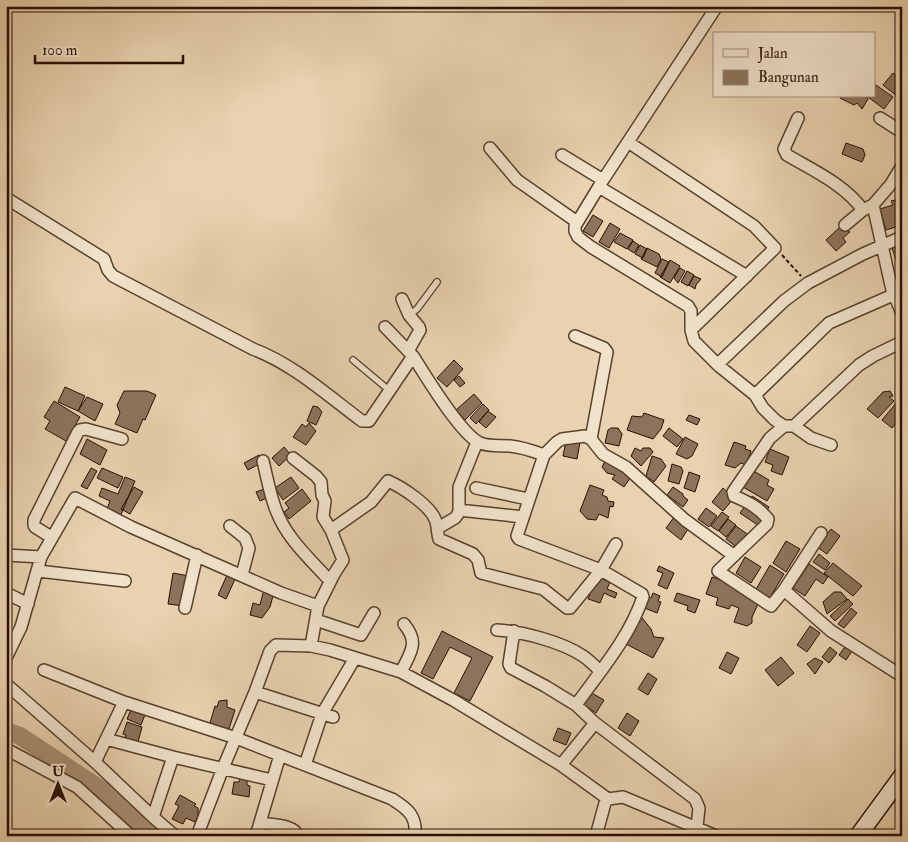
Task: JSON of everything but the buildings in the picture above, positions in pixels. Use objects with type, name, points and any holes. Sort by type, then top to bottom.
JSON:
[{"type":"main road","points":[[858,836],[902,776]]},
{"type":"street","points":[[717,6],[601,183],[577,222],[575,231],[578,237],[688,306],[691,311],[691,330],[694,341],[755,395],[781,430],[831,445]]},
{"type":"street","points":[[798,118],[786,141],[785,152],[868,207],[883,245],[902,313]]},
{"type":"street","points":[[880,118],[902,132]]},
{"type":"street","points":[[628,142],[754,226],[775,248],[691,330]]},
{"type":"street","points":[[490,148],[517,180],[577,222]]},
{"type":"street","points":[[562,155],[601,183],[747,276]]},
{"type":"street","points":[[844,225],[868,207],[891,184],[902,166]]},
{"type":"street","points":[[6,198],[104,259],[108,270],[113,276],[253,349],[269,355],[362,421],[369,421],[390,391],[411,354],[420,330],[420,327],[409,315],[402,299]]},
{"type":"street","points":[[718,364],[784,301],[808,283],[857,256],[902,237]]},
{"type":"street","points":[[755,395],[829,323],[896,290]]},
{"type":"street","points":[[384,328],[411,354],[447,407],[466,432],[477,442],[488,445],[526,448],[544,454]]},
{"type":"street","points":[[575,336],[604,348],[607,352],[591,439]]},
{"type":"street","points":[[821,533],[784,590],[771,606],[718,571],[768,521],[755,506],[733,494],[735,488],[781,430],[859,365],[902,342]]},
{"type":"street","points":[[51,537],[36,527],[34,520],[78,432],[86,429],[122,439]]},
{"type":"street","points":[[576,705],[626,635],[639,610],[643,597],[642,594],[602,570],[517,538],[522,517],[544,454],[562,439],[585,436],[591,439],[603,454],[626,467],[685,520],[733,556]]},
{"type":"street","points":[[438,528],[454,518],[459,510],[459,487],[477,442]]},
{"type":"street","points":[[293,458],[321,482],[322,495],[326,501],[323,517],[344,560],[318,606],[311,646]]},
{"type":"street","points":[[263,461],[275,509],[280,519],[289,534],[332,579]]},
{"type":"street","points":[[331,530],[371,502],[388,480],[427,508],[435,517],[439,539],[473,554],[476,557],[481,573],[543,589],[569,609],[602,570],[616,544]]},
{"type":"street","points":[[476,488],[528,499]]},
{"type":"street","points":[[6,658],[21,627],[42,557],[51,537],[76,498],[132,527],[281,593],[318,606]]},
{"type":"street","points":[[459,510],[522,517]]},
{"type":"street","points":[[230,526],[245,538],[249,548],[242,575]]},
{"type":"street","points":[[6,555],[42,557]]},
{"type":"street","points":[[185,608],[197,556]]},
{"type":"street","points":[[38,571],[125,581]]},
{"type":"street","points":[[784,590],[831,631],[902,676]]},
{"type":"street","points":[[6,593],[28,604]]},
{"type":"street","points":[[316,620],[361,635],[374,613]]},
{"type":"street","points":[[401,672],[414,644],[412,636],[404,624]]},
{"type":"street","points":[[497,630],[514,631],[554,643],[582,656],[600,671]]},
{"type":"street","points":[[514,631],[510,666],[576,705],[596,723],[695,799],[699,808],[697,827]]},
{"type":"street","points":[[197,836],[222,768],[273,646],[311,646],[401,672],[436,690],[561,765],[608,799]]},
{"type":"street","points":[[305,765],[355,658]]},
{"type":"street","points":[[44,670],[124,702],[236,738],[392,799],[411,813],[414,820],[415,836]]},
{"type":"street","points":[[6,684],[95,762],[152,817],[175,836]]},
{"type":"street","points":[[255,692],[327,716]]},
{"type":"street","points":[[95,762],[124,702]]},
{"type":"street","points":[[561,765],[596,723]]},
{"type":"street","points":[[106,739],[173,758],[272,780]]},
{"type":"street","points":[[6,749],[76,787],[131,836]]},
{"type":"street","points":[[256,836],[280,756]]},
{"type":"street","points":[[152,817],[173,758]]},
{"type":"street","points":[[596,836],[604,803],[608,799],[623,797],[716,836]]},
{"type":"street","points":[[260,823],[290,828],[296,831],[298,836]]},
{"type":"lane","points":[[409,315],[437,282]]},
{"type":"lane","points":[[353,360],[390,391]]},
{"type":"path","points":[[775,248],[808,283]]},
{"type":"waterway","points":[[6,731],[20,736],[102,790],[152,836]]}]
